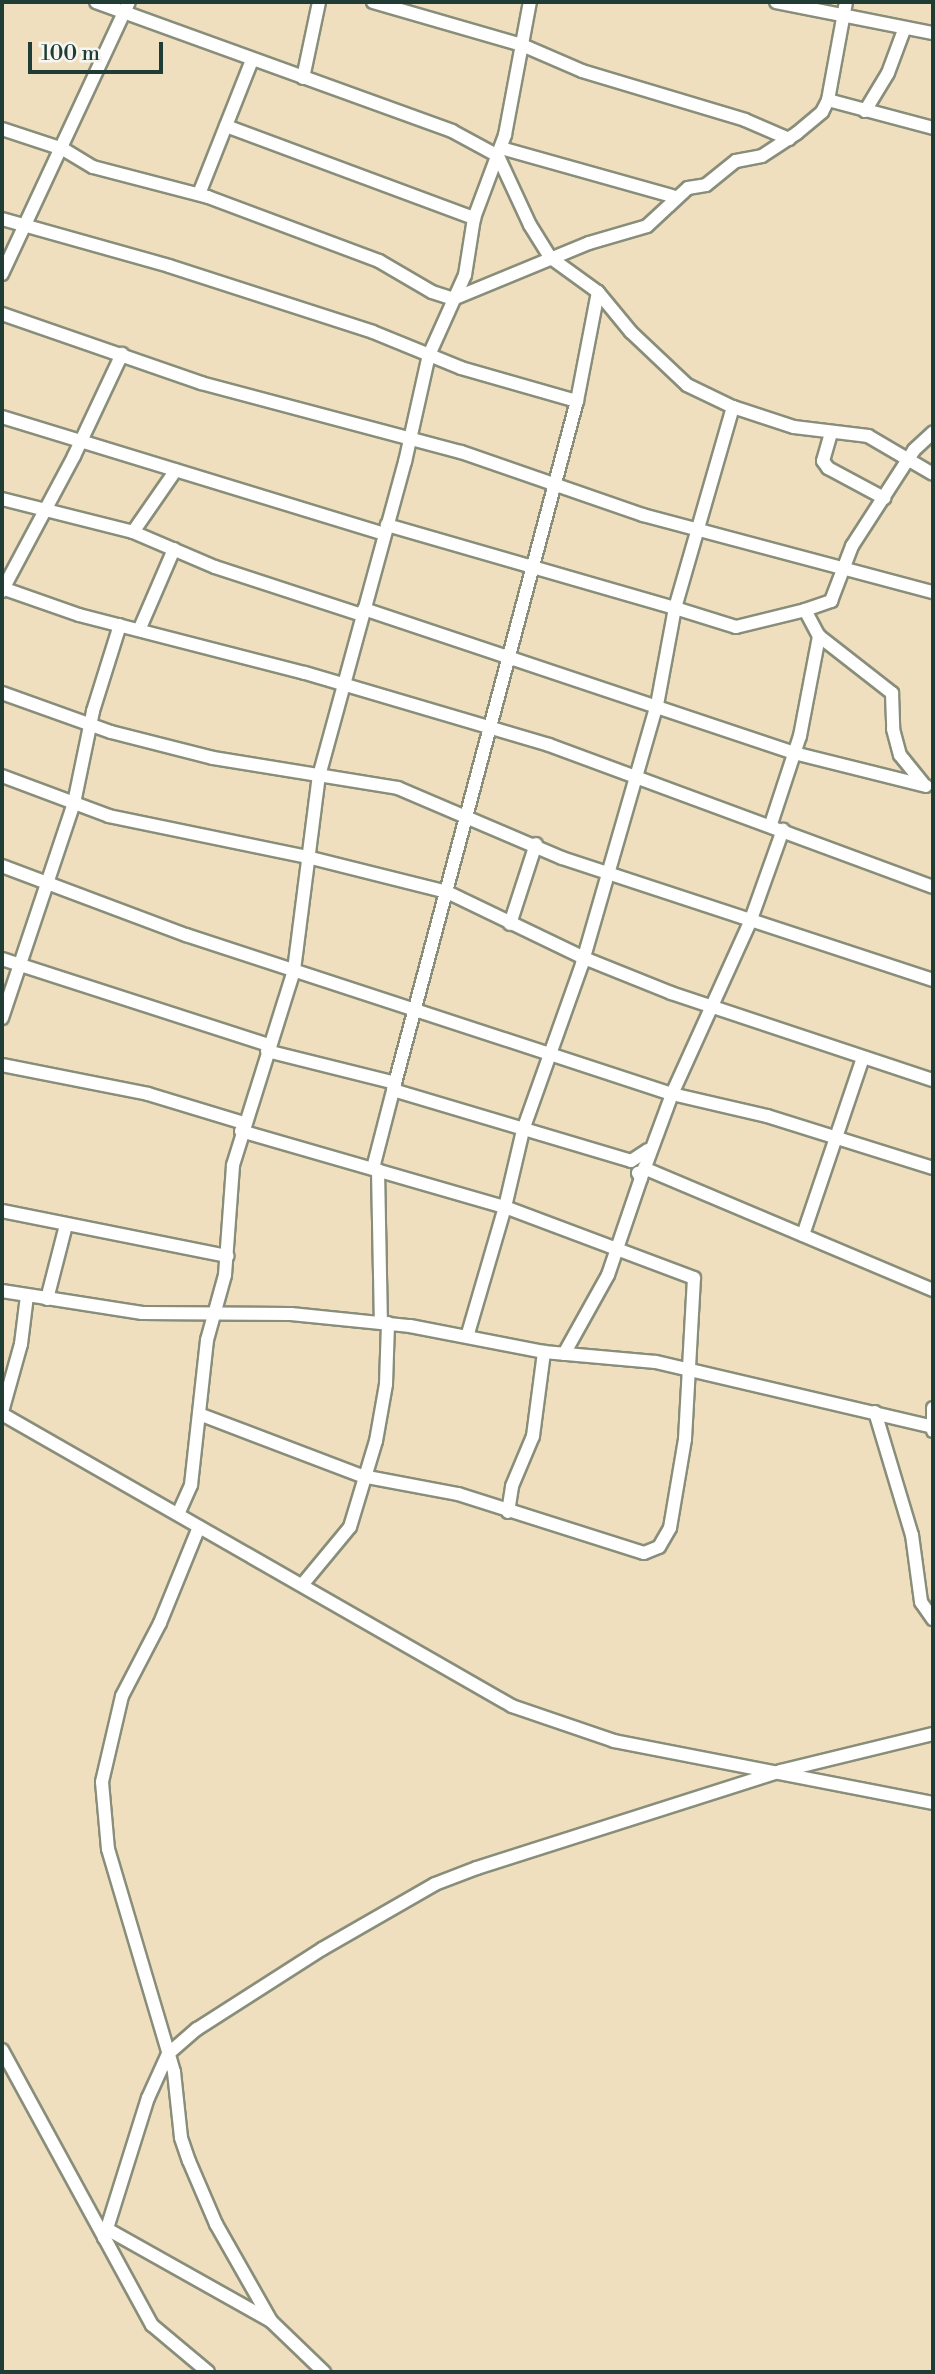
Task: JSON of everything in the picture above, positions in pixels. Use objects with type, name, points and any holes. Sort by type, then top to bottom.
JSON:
[{"type":"street","points":[[96,2],[126,7],[252,60],[452,131],[500,152],[675,197]]},
{"type":"street","points":[[303,78],[319,2]]},
{"type":"street","points":[[373,2],[522,46],[582,71],[745,120],[789,139]]},
{"type":"street","points":[[178,1512],[191,1485],[212,1315],[228,1256],[229,1200],[242,1127],[294,970],[320,776],[386,530],[429,355],[465,275],[474,218],[500,152],[530,2]]},
{"type":"street","points":[[776,2],[845,8],[904,30],[933,33]]},
{"type":"street","points":[[2,274],[63,149],[97,65],[126,7]]},
{"type":"street","points":[[2,129],[63,149],[93,167],[199,194],[385,263],[432,292],[453,299],[551,258],[647,226],[675,197],[688,188],[706,185],[736,161],[762,156],[789,139],[817,117],[828,100],[845,8]]},
{"type":"street","points":[[865,111],[888,73],[904,30]]},
{"type":"street","points":[[199,194],[252,60]]},
{"type":"street","points":[[828,100],[933,128]]},
{"type":"street","points":[[226,126],[474,218]]},
{"type":"street","points":[[500,152],[530,225],[551,258],[598,292],[665,368],[687,385],[733,408],[831,433],[868,436],[906,461],[933,474]]},
{"type":"street","points":[[2,219],[204,277],[429,355],[578,401]]},
{"type":"street","points":[[302,1585],[350,1527],[362,1476],[376,1441],[386,1384],[376,1169],[394,1087],[468,819],[506,656],[578,401],[598,292]]},
{"type":"street","points":[[2,314],[201,383],[409,438],[698,531],[933,592]]},
{"type":"street","points":[[122,354],[82,441],[2,589],[120,625],[140,628],[343,684],[489,730],[549,745],[635,779],[777,827],[933,887]]},
{"type":"street","points":[[467,1337],[505,1207],[523,1130],[548,1051],[584,958],[657,705],[675,608],[733,408]]},
{"type":"street","points":[[2,417],[386,530],[533,564],[736,627],[831,601],[841,568],[906,461],[933,432]]},
{"type":"street","points":[[831,433],[823,461],[828,468],[884,498]]},
{"type":"street","points":[[133,532],[176,470]]},
{"type":"street","points":[[2,499],[43,512],[133,532],[174,550],[657,705],[794,752],[930,788]]},
{"type":"street","points":[[140,628],[174,550]]},
{"type":"street","points":[[805,610],[819,636],[892,693],[893,729],[900,755],[930,788]]},
{"type":"street","points":[[2,1018],[74,803],[90,724],[120,625]]},
{"type":"street","points":[[564,1354],[600,1292],[648,1150],[750,922],[777,827],[815,669],[819,636]]},
{"type":"street","points":[[815,669],[835,647]]},
{"type":"street","points":[[2,693],[90,724],[213,758],[398,788],[468,819],[607,873],[750,922],[933,979]]},
{"type":"street","points":[[2,776],[50,790],[74,803],[164,829],[311,858],[447,892],[584,958],[712,1006],[933,1080]]},
{"type":"street","points":[[510,924],[536,844]]},
{"type":"street","points":[[2,866],[294,970],[548,1051],[672,1094],[933,1168]]},
{"type":"street","points":[[2,959],[267,1048],[523,1130],[631,1161],[642,1173],[803,1235],[933,1290]]},
{"type":"street","points":[[803,1235],[863,1058]]},
{"type":"street","points":[[2,1065],[148,1094],[242,1127],[505,1207],[694,1278],[685,1439],[670,1528],[659,1547],[644,1553],[458,1494],[362,1476],[199,1414]]},
{"type":"street","points":[[631,1161],[648,1150]]},
{"type":"street","points":[[2,1211],[66,1226],[228,1256]]},
{"type":"street","points":[[47,1299],[66,1226]]},
{"type":"street","points":[[2,1291],[142,1313],[291,1314],[384,1323],[544,1352],[687,1368],[875,1412],[932,1429],[933,1408]]},
{"type":"street","points":[[27,1296],[21,1344],[2,1413],[152,1502],[178,1512],[199,1527],[512,1706],[560,1726],[668,1752],[781,1771],[933,1803]]},
{"type":"street","points":[[508,1512],[512,1486],[533,1436],[544,1352]]},
{"type":"street","points":[[875,1412],[912,1535],[921,1602],[933,1619]]},
{"type":"street","points":[[199,1527],[160,1623],[129,1678],[102,1782],[108,1849],[178,2090],[184,2149],[216,2224],[271,2321]]},
{"type":"street","points":[[106,2233],[148,2098],[168,2054],[197,2029],[322,1949],[435,1884],[781,1771],[933,1734]]},
{"type":"street","points":[[2,2050],[106,2233],[152,2325],[208,2372]]},
{"type":"street","points":[[106,2233],[271,2321],[324,2372]]}]
